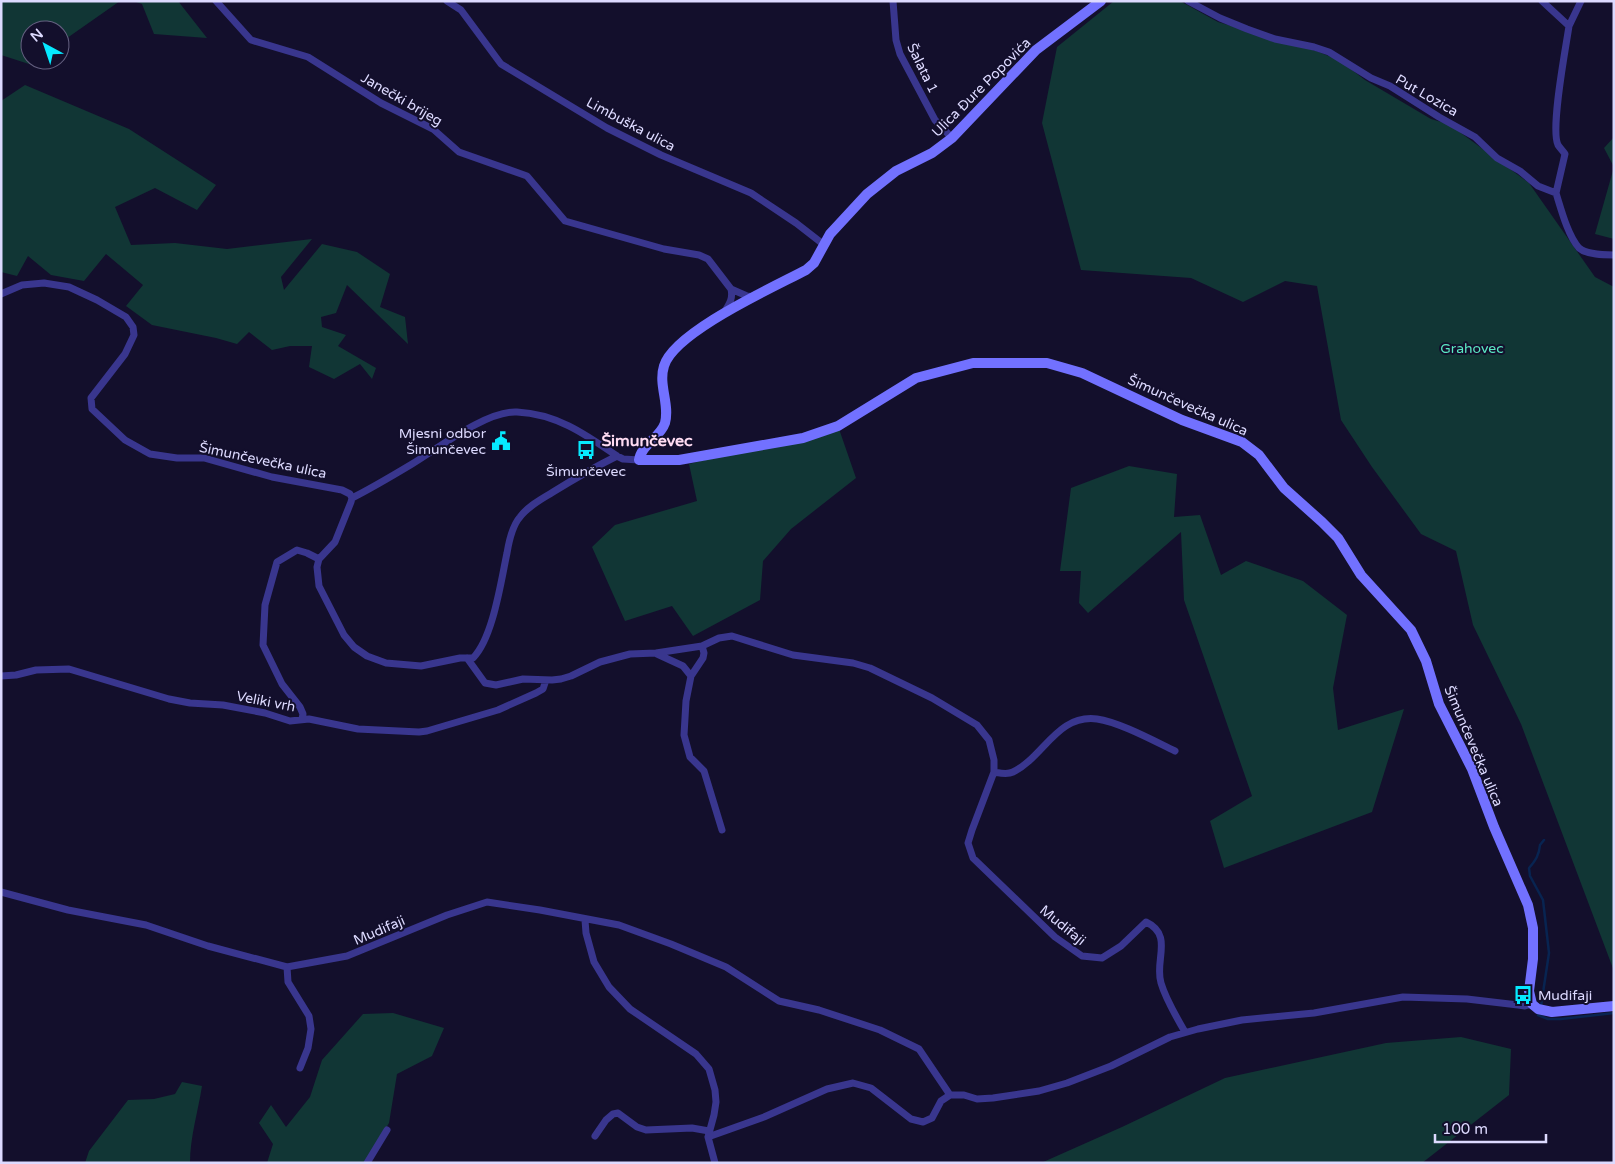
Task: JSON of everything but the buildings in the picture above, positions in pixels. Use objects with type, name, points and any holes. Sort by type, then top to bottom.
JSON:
[{"type":"street","name":"Janečki brijeg","points":[[216,1],[250,40],[308,57],[381,104],[433,129],[459,152],[527,176],[565,221],[664,249],[699,255],[708,259],[731,289]]},
{"type":"street","name":"Limbuška ulica","points":[[447,1],[461,10],[501,64],[607,128],[661,155],[751,192],[823,244]]},
{"type":"street","name":"Šalata 1","points":[[893,1],[896,40],[900,54],[935,120],[952,138]]},
{"type":"street","name":"Ulica Đure Popovića","points":[[639,460],[643,450],[657,437],[665,421],[666,411],[661,378],[665,364],[673,351],[724,312],[806,270],[814,263],[830,234],[867,194],[896,171],[932,153],[952,138],[1036,50],[1100,1]]},
{"type":"street","name":"Put Lozica","points":[[1188,1],[1220,18],[1247,29],[1328,52],[1365,75],[1390,86],[1475,137],[1497,158],[1520,171],[1538,186],[1556,193]]},
{"type":"street","points":[[1542,1],[1569,26]]},
{"type":"street","points":[[1581,1],[1569,26],[1560,80],[1556,130],[1558,144],[1565,154],[1556,193],[1568,228],[1580,248],[1595,253],[1614,255]]},
{"type":"street","name":"Šimunčevečka ulica","points":[[1,294],[22,285],[44,283],[69,287],[97,300],[126,317],[133,327],[134,335],[125,354],[91,398],[92,409],[125,440],[150,454],[177,458],[204,458],[272,478],[342,490],[350,494],[352,498],[413,464],[462,433],[489,418],[506,412],[533,414],[569,425],[623,459],[679,460],[803,438],[838,426],[916,378],[973,363],[1047,363],[1065,368],[1082,373],[1182,420],[1242,442],[1259,456],[1284,488],[1338,538],[1361,574],[1411,630],[1426,661],[1439,704],[1472,769],[1494,827],[1528,905],[1533,928],[1533,959],[1529,991],[1532,1004]]},
{"type":"street","points":[[731,289],[747,296],[755,297]]},
{"type":"street","points":[[724,312],[730,302],[731,289]]},
{"type":"street","points":[[352,498],[335,542],[319,559],[317,567],[319,586],[344,635],[354,647],[367,656],[386,662],[421,666],[473,658],[480,651],[489,628],[509,543],[518,518],[541,500],[581,475],[617,456]]},
{"type":"street","points":[[302,720],[303,714],[300,708],[282,684],[263,645],[264,605],[277,562],[296,550],[319,559]]},
{"type":"street","points":[[467,658],[484,683],[496,685],[523,679],[552,680],[572,676],[600,662],[630,654],[656,653],[702,646],[719,638],[732,636],[793,655],[853,663],[870,668],[932,698],[977,725],[989,740],[994,760],[994,772],[1013,772],[1061,730],[1073,721],[1083,719],[1098,719],[1114,724],[1175,751]]},
{"type":"street","points":[[702,646],[703,658],[691,676],[686,702],[684,735],[690,757],[704,771],[722,830]]},
{"type":"street","points":[[656,653],[683,666],[691,676]]},
{"type":"street","name":"Veliki vrh","points":[[1,676],[16,676],[36,670],[69,669],[183,702],[232,706],[290,721],[309,719],[358,729],[392,732],[427,731],[498,710],[536,693],[543,688],[546,680]]},
{"type":"street","name":"Mudifaji","points":[[994,772],[968,843],[973,858],[1055,937],[1082,956],[1102,958],[1121,946],[1146,922],[1152,925],[1159,934],[1162,948],[1160,980],[1167,1000],[1185,1032]]},
{"type":"street","points":[[1,892],[68,910],[146,925],[208,946],[287,967],[288,982],[309,1016],[311,1029],[308,1048],[300,1068]]},
{"type":"street","name":"Mudifaji","points":[[287,967],[347,956],[447,915],[487,902],[619,925],[726,967],[779,1001],[818,1010],[880,1030],[919,1049],[950,1095]]},
{"type":"street","points":[[585,920],[586,933],[594,962],[609,987],[630,1009],[696,1054],[709,1069],[715,1090],[716,1102],[708,1134],[715,1163]]},
{"type":"street","points":[[595,1136],[606,1120],[613,1114],[618,1113],[637,1127],[646,1130],[692,1128],[708,1134],[764,1117],[827,1089],[853,1083],[872,1088],[911,1119],[923,1122],[932,1118],[941,1101],[950,1095],[964,1095],[977,1099],[1039,1091],[1067,1083],[1111,1066],[1170,1037],[1185,1032],[1242,1020],[1314,1013],[1403,997],[1467,999],[1525,1006],[1532,1004],[1545,1012],[1614,1006]]},
{"type":"street","points":[[368,1163],[386,1130]]},
{"type":"green space","points":[[1,1],[120,1],[70,36],[70,20],[20,20],[20,61],[1,55]]},
{"type":"green space","points":[[133,1],[178,1],[207,38],[154,34],[142,4]]},
{"type":"green space","name":"Grahovec","points":[[1114,1],[1180,1],[1218,22],[1316,51],[1339,60],[1365,80],[1431,119],[1448,124],[1529,183],[1595,277],[1614,287],[1614,971],[1521,724],[1473,625],[1456,551],[1421,534],[1372,467],[1341,420],[1317,286],[1285,281],[1243,302],[1191,278],[1081,270],[1042,123],[1057,47]]},
{"type":"green space","points":[[25,85],[129,129],[216,185],[197,210],[155,188],[115,207],[131,245],[175,243],[227,249],[312,239],[281,277],[284,290],[322,244],[357,252],[390,274],[380,307],[405,317],[408,344],[347,285],[336,313],[321,317],[322,327],[346,335],[338,346],[376,368],[372,379],[360,364],[334,379],[309,367],[312,346],[290,346],[272,350],[249,332],[237,344],[152,325],[126,306],[143,285],[106,254],[84,281],[51,275],[28,256],[17,276],[1,272],[1,101]]},
{"type":"green space","points":[[1614,137],[1614,167],[1604,148]]},
{"type":"green space","points":[[1614,167],[1614,239],[1595,234]]},
{"type":"green space","points":[[838,426],[856,478],[791,529],[763,561],[760,600],[693,636],[672,606],[625,621],[592,547],[615,525],[697,501],[689,464]]},
{"type":"green space","points":[[1129,466],[1177,474],[1174,517],[1200,515],[1221,575],[1246,561],[1303,581],[1347,615],[1333,688],[1338,730],[1404,709],[1372,812],[1224,868],[1210,821],[1252,796],[1184,600],[1181,532],[1088,613],[1079,603],[1081,571],[1060,571],[1071,488]]},
{"type":"green space","points":[[393,1013],[444,1028],[432,1056],[397,1074],[389,1123],[365,1163],[267,1163],[273,1144],[259,1123],[271,1105],[286,1127],[310,1097],[322,1060],[363,1014]]},
{"type":"green space","points":[[1461,1037],[1511,1049],[1509,1095],[1422,1163],[1041,1163],[1225,1078],[1386,1043]]},
{"type":"green space","points":[[182,1082],[202,1086],[190,1153],[190,1163],[85,1163],[89,1151],[128,1100],[154,1099],[175,1094]]},
{"type":"waterway","points":[[1541,1006],[1549,953],[1543,900],[1530,876],[1529,868],[1537,857],[1540,845],[1544,840]]},
{"type":"waterway","points":[[1538,1015],[1548,1019],[1561,1019],[1614,1013]]},
{"type":"place","name":"Mjesni odbor Šimunčevec","points":[[501,441]]},
{"type":"place","name":"Šimunčevec","points":[[586,450]]},
{"type":"place","name":"Mudifaji","points":[[1523,995]]},
{"type":"district","name":"Šimunčevec","points":[[647,440]]}]
